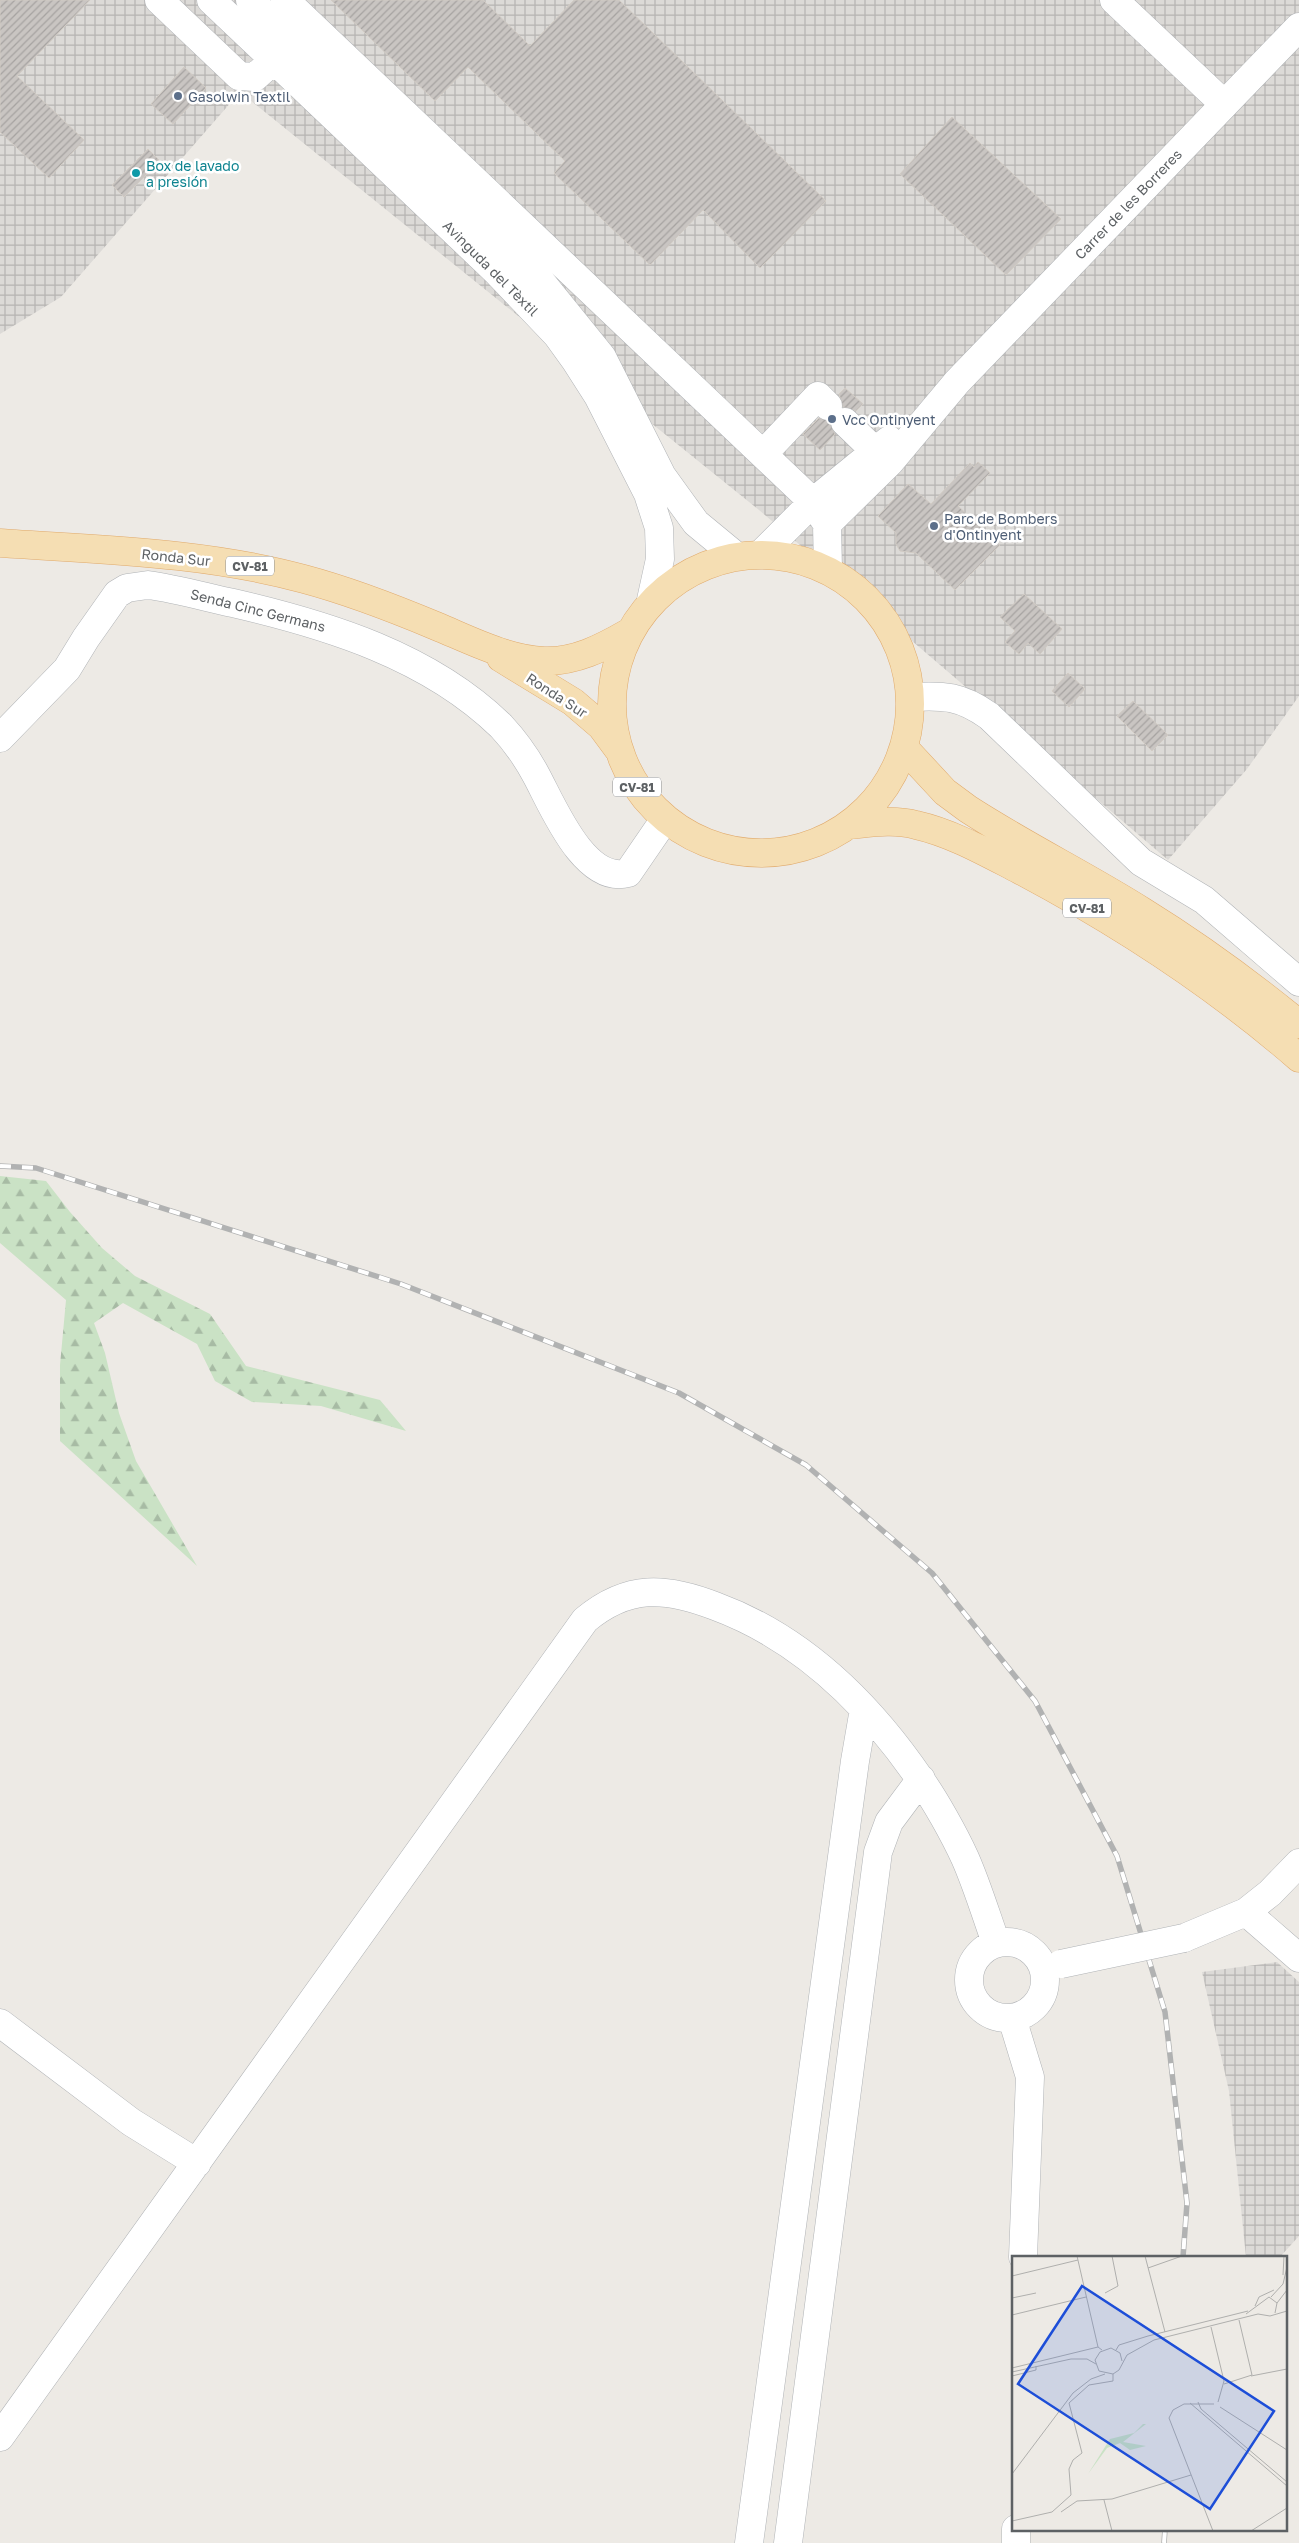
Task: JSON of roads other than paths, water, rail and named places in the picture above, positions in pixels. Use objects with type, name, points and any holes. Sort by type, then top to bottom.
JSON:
[{"type":"main road","name":"Ronda Sur","points":[[0,543],[182,556],[247,566],[305,579],[356,595],[487,648],[542,661],[565,661],[608,644],[628,633]]},
{"type":"main road","name":"CV-81","points":[[748,555],[795,558],[828,570],[860,593],[886,623],[896,640],[908,677],[911,697],[910,732],[907,751],[886,788],[871,806],[848,825],[804,846],[775,852],[736,851],[698,839],[665,819],[637,787],[618,750],[611,710],[614,670],[628,633],[652,600],[690,571],[748,555]]},
{"type":"main road","name":"Ronda Sur","points":[[487,648],[526,675],[573,702],[601,726],[618,750]]},
{"type":"main road","name":"CV-81","points":[[907,751],[945,792],[968,809],[1164,925],[1259,991],[1299,1024]]},
{"type":"main road","name":"CV-81","points":[[848,825],[882,822],[913,824],[950,836],[998,859],[1046,884],[1142,942],[1231,1003],[1299,1058]]},
{"type":"street","points":[[159,0],[239,76],[256,77],[274,60]]},
{"type":"street","name":"Avinguda del Tèxtil","points":[[211,0],[496,271],[551,329],[575,360],[598,396],[648,494],[659,528],[660,559],[652,600]]},
{"type":"street","name":"Avinguda del Tèxtil","points":[[250,0],[497,235],[543,284],[602,357],[662,476],[680,501],[696,522],[748,555]]},
{"type":"street","points":[[285,0],[762,454],[820,513],[828,570]]},
{"type":"street","points":[[1114,0],[1224,104]]},
{"type":"street","name":"Carrer de les Borreres","points":[[957,382],[1299,27]]},
{"type":"street","points":[[820,513],[875,451],[957,382]]},
{"type":"street","points":[[748,555],[820,513],[890,462],[957,382]]},
{"type":"street","points":[[762,454],[818,396],[875,451]]},
{"type":"street","name":"Senda Cinc Germans","points":[[0,738],[67,669],[117,594],[127,588],[148,585],[324,626],[370,644],[418,667],[452,688],[470,700],[502,728],[528,762],[572,843],[600,867],[621,875],[628,873],[635,866],[665,819]]},
{"type":"street","points":[[911,697],[941,696],[955,698],[972,704],[989,716],[1141,862],[1161,872],[1204,900],[1299,982]]},
{"type":"street","points":[[0,2438],[585,1620],[600,1607],[639,1592],[663,1591],[688,1595],[744,1616],[815,1661],[864,1709],[921,1779],[965,1858],[996,1943]]},
{"type":"street","points":[[750,2543],[852,1780],[864,1709]]},
{"type":"street","points":[[788,2543],[878,1852],[889,1822],[921,1779]]},
{"type":"street","points":[[1052,1967],[1045,1982],[1042,1995],[1035,2006],[1025,2014],[1012,2018],[1000,2018],[988,2013],[978,2005],[970,1988],[970,1970],[975,1958],[984,1949],[996,1943],[1020,1944],[1030,1950],[1038,1959],[1052,1967],[1184,1938],[1246,1912],[1270,1893],[1299,1863]]},
{"type":"street","points":[[1246,1912],[1299,1958]]},
{"type":"street","points":[[1012,2018],[1030,2077],[1023,2256]]},
{"type":"street","points":[[0,2023],[131,2122],[197,2163]]},
{"type":"street","points":[[1016,2530],[1016,2543]]},
{"type":"railway","points":[[0,1166],[36,1168],[401,1284],[679,1393],[806,1465],[932,1573],[1035,1701],[1117,1856],[1165,2012],[1187,2203],[1183,2256]]},
{"type":"railway","points":[[1164,2543],[1165,2530]]},
{"type":"place","name":"Gasolwin Textil","points":[[178,96]]},
{"type":"place","name":"Box de lavado a presión","points":[[136,173]]},
{"type":"place","name":"Vcc Ontinyent","points":[[832,419]]},
{"type":"place","name":"Parc de Bombers d'Ontinyent","points":[[934,526]]}]
